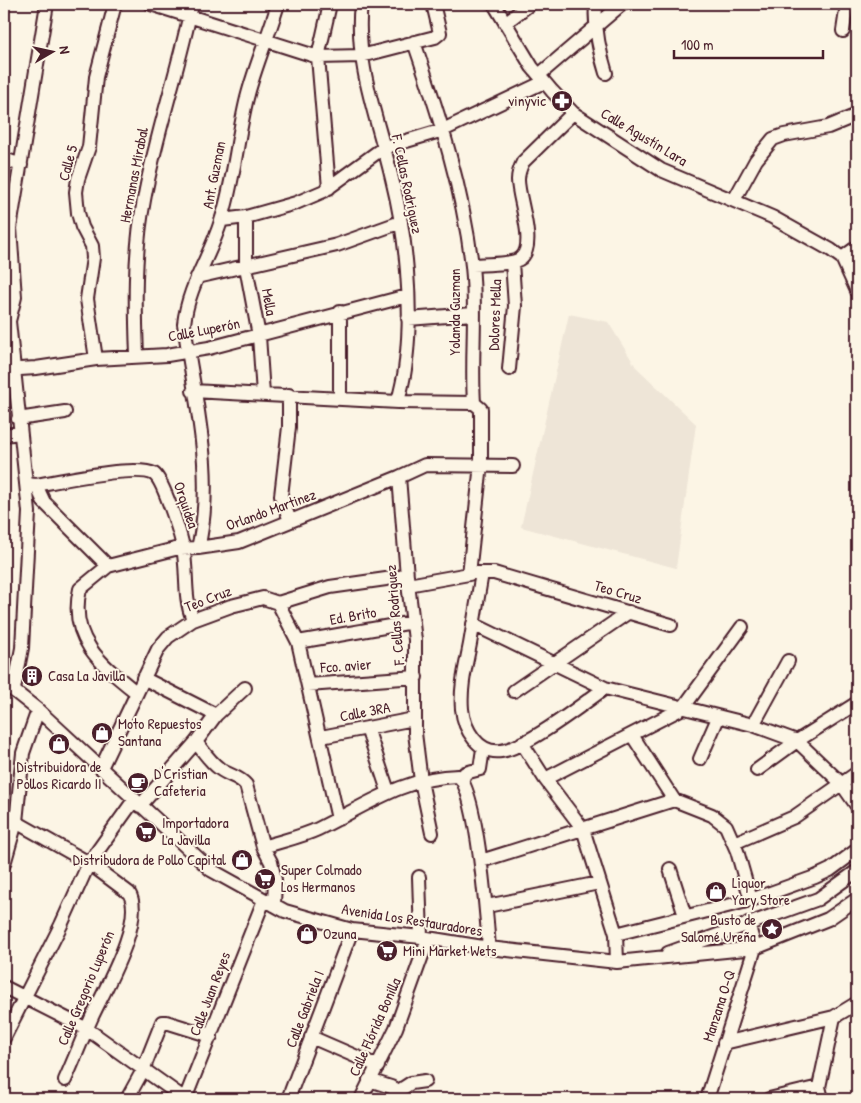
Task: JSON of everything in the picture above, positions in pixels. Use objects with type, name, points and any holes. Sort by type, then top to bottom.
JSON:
[{"type":"street","points":[[9,686],[22,648],[31,484],[8,371],[6,327],[15,297],[7,228],[21,165],[47,4]]},
{"type":"street","name":"Calle 5","points":[[96,359],[87,299],[93,258],[92,246],[82,228],[78,214],[76,192],[78,179],[89,147],[96,77],[115,4]]},
{"type":"street","points":[[151,4],[318,57],[361,56],[435,37],[440,33],[433,4]]},
{"type":"street","name":"Hermanas Mirabal","points":[[137,356],[135,293],[143,201],[166,101],[192,4]]},
{"type":"street","name":"Ant. Guzman","points":[[198,548],[204,522],[205,479],[184,324],[186,307],[196,277],[222,220],[248,95],[278,4]]},
{"type":"street","points":[[328,188],[318,57],[330,4]]},
{"type":"street","name":"F. Cellas Rodriguez","points":[[361,4],[361,56],[392,178],[401,222],[408,319],[406,362],[398,402]]},
{"type":"street","name":"Calle Agustín Lara","points":[[494,4],[541,79],[574,113],[661,170],[772,217],[842,258]]},
{"type":"street","points":[[506,24],[530,4]]},
{"type":"street","points":[[596,4],[596,26],[606,73]]},
{"type":"street","points":[[222,220],[246,217],[296,203],[328,188],[383,148],[442,130],[541,79],[596,26],[622,4]]},
{"type":"street","points":[[843,32],[846,4]]},
{"type":"street","name":"Yolanda Guzman","points":[[414,42],[459,191],[472,265],[471,367],[474,403],[481,409],[481,464],[469,574],[473,624],[463,677],[462,709],[469,730],[482,749]]},
{"type":"street","name":"Dolores Mella","points":[[509,369],[515,306],[512,262],[521,259],[527,250],[527,233],[518,172],[523,162],[574,113]]},
{"type":"street","points":[[734,200],[756,160],[773,139],[784,135],[828,127],[857,115]]},
{"type":"street","points":[[4,160],[21,165]]},
{"type":"street","name":"Mella","points":[[246,217],[246,267],[259,336],[263,394]]},
{"type":"street","points":[[196,277],[337,245],[401,222]]},
{"type":"street","points":[[857,247],[842,258],[857,291]]},
{"type":"street","points":[[472,265],[512,262]]},
{"type":"street","name":"Calle Luperón","points":[[8,371],[96,359],[188,351],[259,336],[340,312],[407,296]]},
{"type":"street","points":[[340,312],[340,399]]},
{"type":"street","points":[[408,319],[473,314]]},
{"type":"street","points":[[194,391],[398,402],[474,403]]},
{"type":"street","points":[[288,395],[288,427],[281,496],[290,521]]},
{"type":"street","points":[[18,420],[65,412]]},
{"type":"street","points":[[4,435],[20,434]]},
{"type":"street","name":"Orlando Martinez","points":[[137,693],[114,674],[87,646],[80,634],[77,617],[80,589],[108,566],[183,548],[198,548],[239,542],[425,465],[481,464],[513,466]]},
{"type":"street","name":"Orquidea","points":[[31,484],[118,472],[146,471],[155,475],[163,484],[183,548],[187,605],[193,620]]},
{"type":"street","name":"F. Cellas Rodriguez","points":[[399,477],[407,580],[413,622],[416,677],[414,719],[421,781],[432,833]]},
{"type":"street","points":[[31,484],[44,502],[108,566]]},
{"type":"street","name":"Teo Cruz","points":[[102,768],[143,678],[158,649],[168,637],[193,620],[263,598],[278,602],[346,584],[494,573],[671,625]]},
{"type":"street","points":[[278,602],[298,642],[338,819]]},
{"type":"street","points":[[514,691],[629,612]]},
{"type":"street","name":"Ed. Brito","points":[[298,642],[413,622]]},
{"type":"street","points":[[473,624],[605,688],[718,718],[753,725],[797,742],[841,783],[857,806]]},
{"type":"street","points":[[545,779],[683,708],[742,627]]},
{"type":"street","points":[[753,725],[788,661]]},
{"type":"street","name":"Fco. avier","points":[[308,684],[416,677]]},
{"type":"street","points":[[143,678],[216,715]]},
{"type":"street","name":"Avenida Los Restauradores","points":[[9,686],[102,768],[137,803],[212,870],[269,903],[285,910],[352,930],[617,962],[755,948],[828,919],[857,900]]},
{"type":"street","points":[[4,1038],[62,925],[89,863],[137,803],[196,742],[216,715],[245,688]]},
{"type":"street","points":[[463,779],[465,773],[480,769],[482,749],[502,751],[522,743],[568,715],[605,688]]},
{"type":"street","points":[[757,770],[857,703]]},
{"type":"street","points":[[4,864],[16,822],[23,753],[38,710]]},
{"type":"street","points":[[700,759],[718,718]]},
{"type":"street","name":"Calle 3RA","points":[[321,737],[414,719]]},
{"type":"street","points":[[368,728],[378,767],[388,791]]},
{"type":"street","points":[[632,734],[674,800],[712,815],[726,826],[734,843],[751,900]]},
{"type":"street","name":"Calle Juan Reyes","points":[[185,1099],[210,1036],[269,903],[276,880],[271,862],[263,847],[246,785],[240,778],[231,776],[220,769],[196,742]]},
{"type":"street","points":[[522,743],[545,779],[582,829],[616,934],[617,962]]},
{"type":"street","points":[[734,843],[794,817],[857,773]]},
{"type":"street","points":[[263,847],[316,830],[388,791],[421,781],[458,776],[463,779],[467,786],[481,861],[489,948]]},
{"type":"street","points":[[481,861],[674,800]]},
{"type":"street","name":"Calle Gregorio Luperón","points":[[16,822],[89,863],[129,893],[133,900],[134,908],[119,960],[86,1029],[65,1080]]},
{"type":"street","points":[[616,934],[751,900],[815,877],[857,850]]},
{"type":"street","points":[[670,869],[685,916]]},
{"type":"street","points":[[655,958],[818,898],[857,871]]},
{"type":"street","points":[[419,877],[425,938]]},
{"type":"street","points":[[486,906],[599,883]]},
{"type":"street","points":[[748,923],[755,948]]},
{"type":"street","name":"Calle Gabriela I","points":[[288,1099],[352,930]]},
{"type":"street","name":"Calle Flórida Bonilla","points":[[361,1099],[396,1028],[425,938]]},
{"type":"street","name":"Manzana O-Q","points":[[707,1099],[755,948]]},
{"type":"street","points":[[4,987],[86,1029],[185,1099]]},
{"type":"street","points":[[724,1043],[834,1016],[857,1003]]},
{"type":"street","points":[[769,1099],[821,1093],[834,1016]]},
{"type":"street","points":[[127,1099],[143,1070],[162,1022],[210,1036]]},
{"type":"street","points":[[311,1037],[378,1066]]},
{"type":"street","points":[[369,1080],[392,1087],[397,1095],[411,1083],[425,1081]]},
{"type":"shaded area","points":[[569,314],[608,322],[636,367],[696,424],[676,568],[521,527]]},
{"type":"place","name":"vinyvic","points":[[562,101]]},
{"type":"place","name":"Casa La Javilla","points":[[32,676]]},
{"type":"place","name":"Moto Repuestos Santana","points":[[102,733]]},
{"type":"place","name":"Distribuidora de Pollos Ricardo II","points":[[59,744]]},
{"type":"place","name":"D'Cristian Cafeteria","points":[[138,783]]},
{"type":"place","name":"Importadora La Javilla","points":[[146,832]]},
{"type":"place","name":"Distribudora de Pollo Capital","points":[[242,860]]},
{"type":"place","name":"Super Colmado Los Hermanos","points":[[265,879]]},
{"type":"place","name":"Liquor Yary Store","points":[[716,892]]},
{"type":"place","name":"Busto de Salomé Ureña","points":[[772,929]]},
{"type":"place","name":"Ozuna","points":[[307,934]]},
{"type":"place","name":"Mini Market Wets","points":[[387,951]]}]
